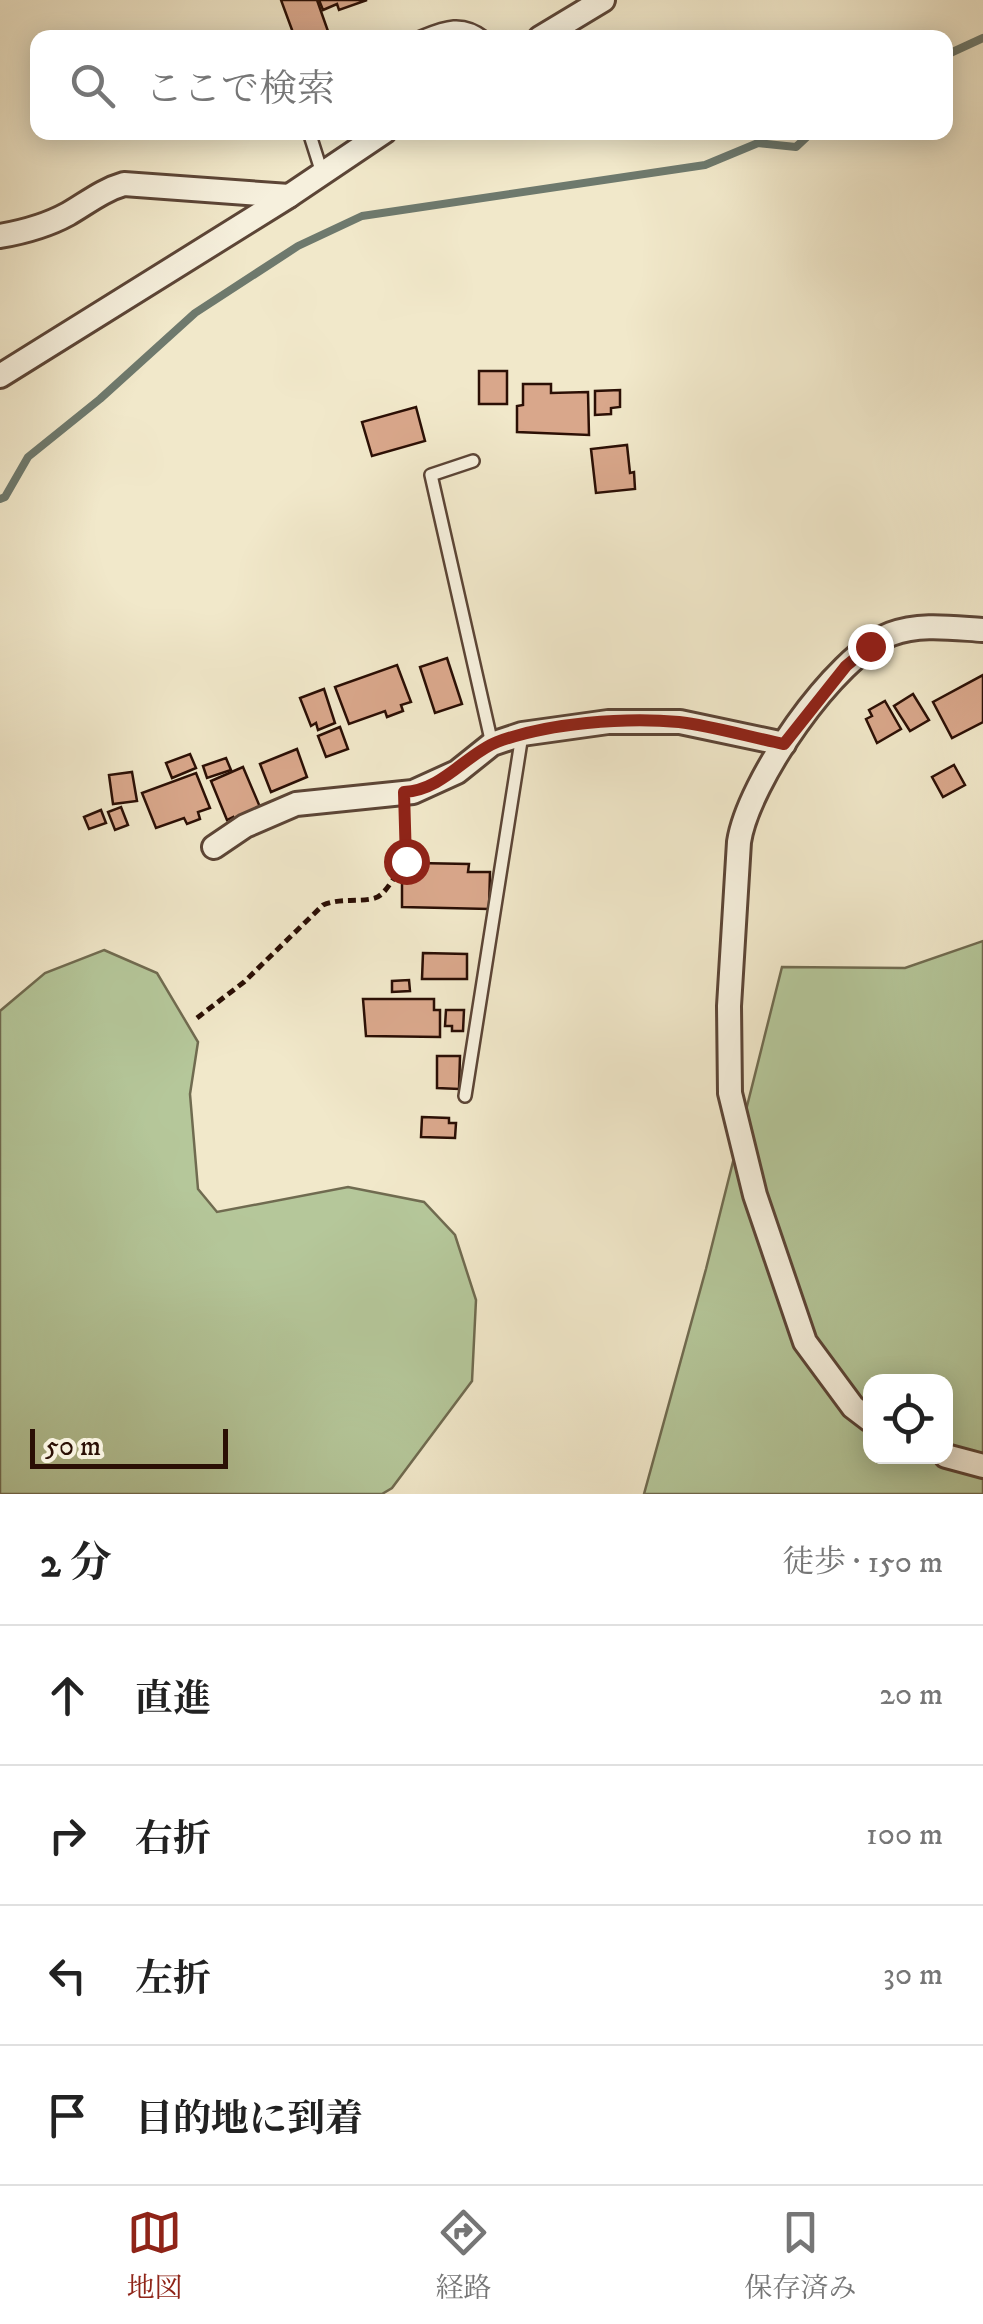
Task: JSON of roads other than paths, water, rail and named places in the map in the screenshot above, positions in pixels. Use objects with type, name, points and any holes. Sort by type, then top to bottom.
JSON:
[{"type":"street","points":[[553,30],[603,0]]},
{"type":"street","points":[[0,376],[290,196],[372,140]]},
{"type":"street","points":[[0,236],[20,233],[64,216],[107,189],[124,184],[290,196]]},
{"type":"street","points":[[863,1415],[852,1406],[805,1342],[755,1195],[730,1093],[729,1006],[740,832],[754,792],[784,744],[846,666],[870,646],[891,634],[918,627],[983,630]]},
{"type":"street","points":[[214,847],[245,826],[296,804],[413,792],[457,772],[492,744],[522,734],[608,722],[680,722],[784,744]]},
{"type":"street","points":[[953,1458],[983,1466]]},
{"type":"lane","points":[[437,30],[451,24],[474,30]]},
{"type":"lane","points":[[312,140],[322,173]]},
{"type":"lane","points":[[474,460],[431,476],[492,744]]},
{"type":"lane","points":[[464,1096],[522,734]]},
{"type":"waterway","points":[[953,52],[983,38]]},
{"type":"waterway","points":[[0,499],[5,497],[28,457],[100,399],[195,313],[298,246],[362,216],[705,165],[758,143],[796,147],[803,140]]}]
